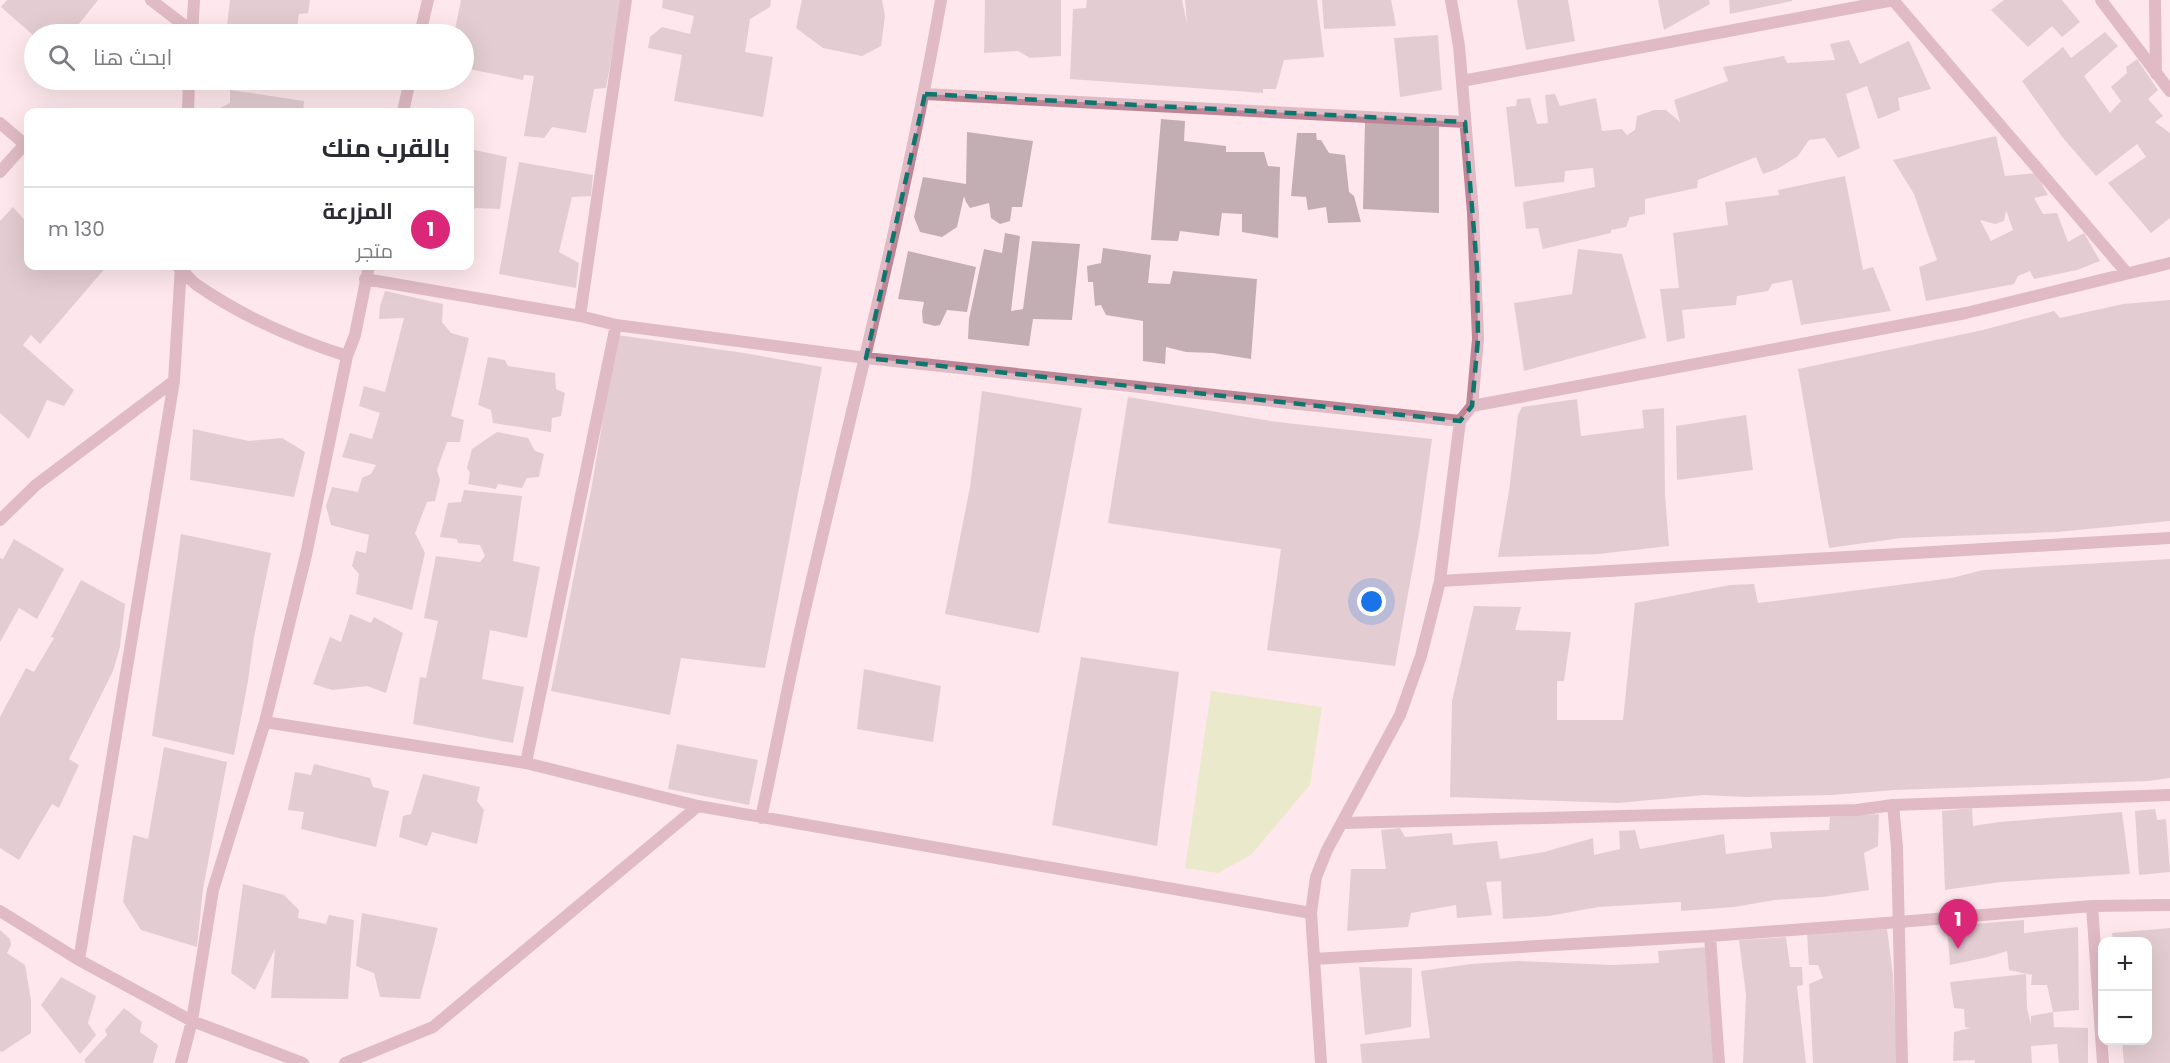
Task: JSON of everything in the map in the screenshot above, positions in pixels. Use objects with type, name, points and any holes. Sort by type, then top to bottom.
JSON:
[{"type":"street","points":[[151,0],[182,24]]},
{"type":"street","points":[[193,24],[194,0]]},
{"type":"street","points":[[422,24],[428,0]]},
{"type":"street","points":[[580,316],[626,0]]},
{"type":"street","points":[[761,818],[805,610],[866,358],[924,94],[941,0]]},
{"type":"street","points":[[1321,1063],[1311,913],[1316,877],[1400,715],[1421,656],[1440,581],[1460,421],[1472,406],[1478,339],[1473,213],[1459,46],[1451,0]]},
{"type":"street","points":[[1462,81],[1893,0],[2126,272]]},
{"type":"street","points":[[2101,0],[2170,92]]},
{"type":"street","points":[[2155,0],[2156,74]]},
{"type":"street","points":[[188,108],[189,90]]},
{"type":"street","points":[[404,108],[408,90]]},
{"type":"street","points":[[924,94],[1465,122]]},
{"type":"street","points":[[0,123],[24,143]]},
{"type":"street","points":[[0,172],[24,148]]},
{"type":"street","points":[[1472,406],[1966,313],[2170,263]]},
{"type":"street","points":[[79,960],[174,381],[180,270]]},
{"type":"street","points":[[183,270],[195,284],[243,313],[302,340],[347,356]]},
{"type":"street","points":[[181,1063],[192,1021],[213,890],[265,722],[306,555],[347,356],[355,334],[368,270]]},
{"type":"street","points":[[365,279],[580,316],[616,325],[866,358],[1460,421]]},
{"type":"street","points":[[526,763],[616,325]]},
{"type":"street","points":[[0,520],[36,485],[174,381]]},
{"type":"street","points":[[1440,581],[2170,538]]},
{"type":"street","points":[[265,722],[526,763],[698,806],[1311,913]]},
{"type":"street","points":[[1342,823],[1857,810],[1893,805],[2170,795]]},
{"type":"street","points":[[1893,805],[1897,848],[1902,1063]]},
{"type":"street","points":[[345,1063],[433,1027],[698,806]]},
{"type":"street","points":[[1314,959],[1710,936],[2092,906],[2170,905]]},
{"type":"street","points":[[2092,906],[2103,1063]]},
{"type":"street","points":[[0,911],[79,960],[192,1021],[303,1063]]},
{"type":"street","points":[[1710,936],[1719,1063]]},
{"type":"highlighted area","points":[[925,94],[1465,122],[1477,268],[1478,339],[1472,406],[1460,421],[866,358]]},
{"type":"green space","points":[[1211,691],[1322,707],[1310,785],[1251,855],[1218,873],[1185,868]]},
{"type":"building","points":[[7,0],[98,0],[79,24],[24,24],[24,27],[1,7]]},
{"type":"building","points":[[230,0],[310,0],[308,13],[299,14],[298,24],[227,24]]},
{"type":"building","points":[[461,0],[622,0],[606,88],[594,89],[586,133],[552,127],[544,138],[524,136],[534,76],[524,75],[523,80],[474,70],[474,24],[456,24]]},
{"type":"building","points":[[663,0],[771,0],[770,7],[750,19],[745,52],[773,57],[763,117],[674,101],[682,55],[648,48],[650,37],[662,27],[690,34],[694,16],[662,8]]},
{"type":"building","points":[[802,0],[882,0],[885,16],[881,46],[862,56],[823,48],[796,28]]},
{"type":"building","points":[[985,0],[1061,0],[1061,56],[1030,58],[1018,51],[984,53]]},
{"type":"building","points":[[1087,0],[1182,0],[1187,24],[1185,0],[1317,0],[1324,57],[1284,60],[1276,89],[1263,89],[1263,93],[1070,79],[1073,9],[1086,8]]},
{"type":"building","points":[[1322,0],[1391,0],[1396,26],[1324,29]]},
{"type":"building","points":[[1517,0],[1568,0],[1575,41],[1526,50]]},
{"type":"building","points":[[1658,0],[1709,0],[1710,4],[1664,30]]},
{"type":"building","points":[[1729,0],[1792,0],[1792,1],[1730,14]]},
{"type":"building","points":[[2004,0],[2062,0],[2080,22],[2062,37],[2052,26],[2028,47],[1991,10]]},
{"type":"building","points":[[2105,32],[2118,46],[2084,76],[2110,113],[2121,101],[2111,87],[2127,73],[2126,67],[2137,59],[2158,90],[2148,99],[2163,116],[2155,122],[2170,133],[2170,218],[2151,233],[2108,183],[2146,157],[2137,144],[2096,176],[2063,138],[2022,81],[2063,47],[2071,58]]},
{"type":"building","points":[[1438,35],[1442,90],[1400,97],[1394,38]]},
{"type":"building","points":[[1849,40],[1860,64],[1909,41],[1931,89],[1898,98],[1900,110],[1878,119],[1867,86],[1846,94],[1860,148],[1838,158],[1825,138],[1809,140],[1798,156],[1777,169],[1763,174],[1756,157],[1698,180],[1697,188],[1645,199],[1645,214],[1630,217],[1626,227],[1611,230],[1611,233],[1543,249],[1538,228],[1526,229],[1523,202],[1595,187],[1593,168],[1565,171],[1564,182],[1515,187],[1506,107],[1516,106],[1517,99],[1530,98],[1537,124],[1548,123],[1545,95],[1555,94],[1560,106],[1596,98],[1602,131],[1622,129],[1627,135],[1635,130],[1637,116],[1654,110],[1666,110],[1680,122],[1674,100],[1728,81],[1723,67],[1784,56],[1787,63],[1835,60],[1830,44]]},
{"type":"building","points":[[230,90],[304,101],[303,108],[220,108],[230,103]]},
{"type":"building","points":[[1161,119],[1185,121],[1184,141],[1226,146],[1226,152],[1264,152],[1268,166],[1280,167],[1278,238],[1242,232],[1242,214],[1222,213],[1219,236],[1180,231],[1178,241],[1151,240]]},
{"type":"building","points":[[1365,121],[1439,127],[1439,213],[1363,209]]},
{"type":"building","points":[[967,132],[1033,141],[1022,207],[1012,207],[1010,221],[1000,224],[991,218],[989,203],[970,208],[964,196],[957,227],[942,237],[920,232],[914,217],[923,177],[966,184]]},
{"type":"building","points":[[1297,133],[1316,133],[1317,140],[1321,140],[1329,153],[1345,155],[1349,192],[1354,196],[1361,222],[1328,223],[1326,207],[1308,210],[1306,197],[1291,196]]},
{"type":"building","points":[[1996,136],[2005,176],[2036,173],[2048,195],[2034,198],[2043,214],[2057,213],[2068,242],[2084,233],[2100,261],[2077,270],[2034,279],[2030,271],[2018,276],[2014,284],[1926,301],[1919,267],[1937,260],[1914,194],[1893,160]],"holes":[[[2006,210],[2013,230],[1991,241],[1980,220],[1995,224],[2004,221]]]},
{"type":"building","points":[[474,150],[507,157],[500,209],[474,210]]},
{"type":"building","points":[[519,162],[593,175],[591,196],[572,197],[559,252],[579,263],[576,288],[499,274]]},
{"type":"building","points":[[1845,176],[1863,270],[1873,267],[1891,311],[1801,325],[1792,280],[1772,284],[1768,291],[1737,296],[1736,305],[1682,310],[1685,338],[1667,342],[1660,289],[1679,288],[1673,233],[1728,225],[1725,202],[1779,195],[1778,190]]},
{"type":"building","points":[[13,207],[24,219],[24,270],[104,270],[40,344],[31,335],[23,345],[74,390],[64,406],[47,400],[29,439],[0,413],[0,221]]},
{"type":"building","points":[[1005,233],[1020,236],[1011,311],[1023,309],[1032,241],[1080,244],[1072,320],[1033,319],[1029,346],[968,339],[969,319],[984,249],[1002,253]]},
{"type":"building","points":[[1103,248],[1151,255],[1148,283],[1170,284],[1173,271],[1257,279],[1251,359],[1213,353],[1186,352],[1166,347],[1165,364],[1143,361],[1143,321],[1106,315],[1101,305],[1095,306],[1093,282],[1088,282],[1087,266],[1101,263]]},
{"type":"building","points":[[1578,249],[1622,254],[1646,338],[1524,371],[1514,303],[1572,294]]},
{"type":"building","points":[[908,251],[976,267],[967,312],[947,310],[940,325],[935,326],[923,323],[924,302],[898,299]]},
{"type":"building","points":[[385,291],[443,304],[442,322],[451,333],[469,338],[451,416],[464,420],[460,442],[447,442],[437,470],[440,480],[435,501],[427,502],[415,533],[425,553],[412,610],[356,594],[359,574],[352,566],[356,551],[366,553],[369,535],[331,525],[326,506],[332,487],[358,492],[362,478],[371,474],[376,465],[342,457],[350,433],[372,439],[380,413],[359,406],[364,386],[385,392],[404,318],[379,319]]},
{"type":"building","points":[[2170,300],[2170,521],[2057,532],[1901,538],[1829,548],[1798,369],[1983,330],[2054,311],[2060,318],[2123,304]]},
{"type":"building","points":[[617,335],[744,353],[822,367],[765,668],[681,658],[670,715],[551,691],[591,490]]},
{"type":"building","points":[[488,357],[505,360],[508,366],[555,373],[556,389],[565,393],[561,416],[552,418],[551,432],[493,423],[491,410],[478,405]]},
{"type":"building","points":[[982,391],[1082,408],[1039,633],[945,614],[970,487]]},
{"type":"building","points":[[1128,397],[1277,422],[1432,439],[1419,533],[1395,666],[1267,650],[1281,549],[1108,523]]},
{"type":"building","points":[[1577,399],[1581,436],[1644,428],[1642,410],[1664,408],[1665,495],[1669,546],[1599,554],[1498,557],[1518,415],[1522,407]]},
{"type":"building","points":[[1746,415],[1753,470],[1677,480],[1676,426]]},
{"type":"building","points":[[193,429],[249,441],[282,438],[305,452],[294,497],[190,480]]},
{"type":"building","points":[[497,432],[528,438],[535,451],[544,454],[539,477],[527,478],[522,488],[498,484],[496,489],[468,484],[470,473],[467,468],[472,449]]},
{"type":"building","points":[[464,490],[522,496],[513,561],[540,567],[527,638],[490,630],[482,679],[524,687],[513,743],[413,724],[420,677],[426,678],[438,621],[424,618],[436,556],[480,562],[485,556],[480,545],[458,543],[457,539],[440,537],[448,503],[461,502]]},
{"type":"building","points":[[181,534],[271,553],[234,755],[152,736]]},
{"type":"building","points":[[14,539],[64,569],[37,619],[19,608],[0,642],[0,558],[3,559]]},
{"type":"building","points":[[2170,559],[2170,778],[2148,781],[1895,790],[1832,795],[1745,797],[1704,795],[1618,803],[1450,797],[1452,701],[1474,606],[1521,607],[1515,630],[1571,632],[1564,681],[1557,681],[1557,720],[1623,720],[1635,603],[1730,585],[1754,584],[1758,603],[1952,578],[1983,570]]},
{"type":"building","points":[[81,580],[125,604],[120,647],[113,671],[69,759],[79,765],[59,808],[52,804],[19,860],[0,848],[0,717],[26,668],[34,672],[54,638],[51,637]]},
{"type":"building","points":[[350,614],[371,623],[374,617],[403,633],[386,693],[367,686],[332,690],[313,684],[330,637],[341,642]]},
{"type":"building","points":[[1081,657],[1179,672],[1157,846],[1052,825]]},
{"type":"building","points":[[864,669],[941,686],[933,742],[857,729]]},
{"type":"building","points":[[677,744],[758,760],[749,805],[668,789]]},
{"type":"building","points":[[164,747],[227,762],[203,889],[197,947],[141,930],[123,902],[133,835],[148,839]]},
{"type":"building","points":[[314,764],[370,778],[373,787],[389,791],[376,847],[301,829],[304,812],[288,810],[295,772],[311,775]]},
{"type":"building","points":[[423,774],[480,787],[477,801],[484,810],[477,844],[432,832],[427,846],[399,837],[403,816],[411,814]]},
{"type":"building","points":[[1972,808],[1973,826],[2122,812],[2130,874],[2001,882],[1945,890],[1942,811]]},
{"type":"building","points":[[2155,809],[2157,820],[2166,819],[2170,872],[2139,875],[2135,811]]},
{"type":"building","points":[[1879,814],[1878,846],[1864,853],[1869,890],[1823,897],[1775,900],[1734,907],[1681,911],[1681,902],[1598,907],[1549,916],[1503,919],[1501,881],[1486,882],[1492,915],[1457,918],[1456,905],[1411,913],[1408,927],[1347,931],[1351,869],[1386,869],[1381,830],[1400,828],[1405,837],[1452,833],[1453,845],[1497,841],[1500,859],[1544,852],[1593,838],[1594,855],[1620,849],[1619,831],[1635,830],[1640,849],[1724,834],[1726,854],[1772,848],[1770,832],[1829,830],[1830,817]]},
{"type":"building","points":[[243,884],[284,895],[299,910],[298,918],[326,924],[329,915],[354,920],[348,999],[271,998],[275,949],[255,990],[231,973]]},
{"type":"building","points":[[362,913],[438,928],[420,999],[380,997],[374,973],[356,966]]},
{"type":"building","points":[[2024,920],[2024,933],[2078,927],[2079,1010],[2053,1012],[2047,985],[2031,985],[2032,975],[2009,970],[2007,951],[1950,965],[1947,926]]},
{"type":"building","points":[[2170,928],[2170,1063],[2124,1063],[2122,1045],[2152,1045],[2152,937],[2112,937],[2112,933]]},
{"type":"building","points":[[1887,929],[1893,975],[1897,1063],[1813,1063],[1809,984],[1823,978],[1818,965],[1809,965],[1807,933]]},
{"type":"building","points":[[0,930],[10,939],[11,945],[7,953],[25,965],[31,1000],[31,1033],[2,1052],[0,1051]]},
{"type":"building","points":[[1786,937],[1790,967],[1802,967],[1803,985],[1797,986],[1806,1063],[1743,1063],[1746,995],[1739,940]]},
{"type":"building","points":[[1708,947],[1715,1063],[1362,1063],[1360,1044],[1430,1038],[1421,971],[1471,964],[1518,961],[1612,965],[1659,963],[1658,951]]},
{"type":"building","points":[[1359,967],[1412,968],[1411,1027],[1365,1035]]},
{"type":"building","points":[[2026,974],[2027,1008],[2031,1025],[2031,1016],[2053,1012],[2054,1027],[2088,1028],[2088,1063],[2059,1063],[2057,1044],[2031,1046],[2032,1063],[1953,1061],[1954,1032],[1970,1028],[1965,1027],[1964,1009],[1954,1008],[1950,982]]},
{"type":"building","points":[[61,977],[96,996],[88,1023],[96,1035],[80,1054],[41,1005]]},
{"type":"building","points":[[124,1008],[142,1022],[140,1032],[158,1045],[153,1063],[86,1063],[84,1060],[107,1035],[105,1030]]},
{"type":"place","name":"المزرعة","points":[[1958,949]]}]
